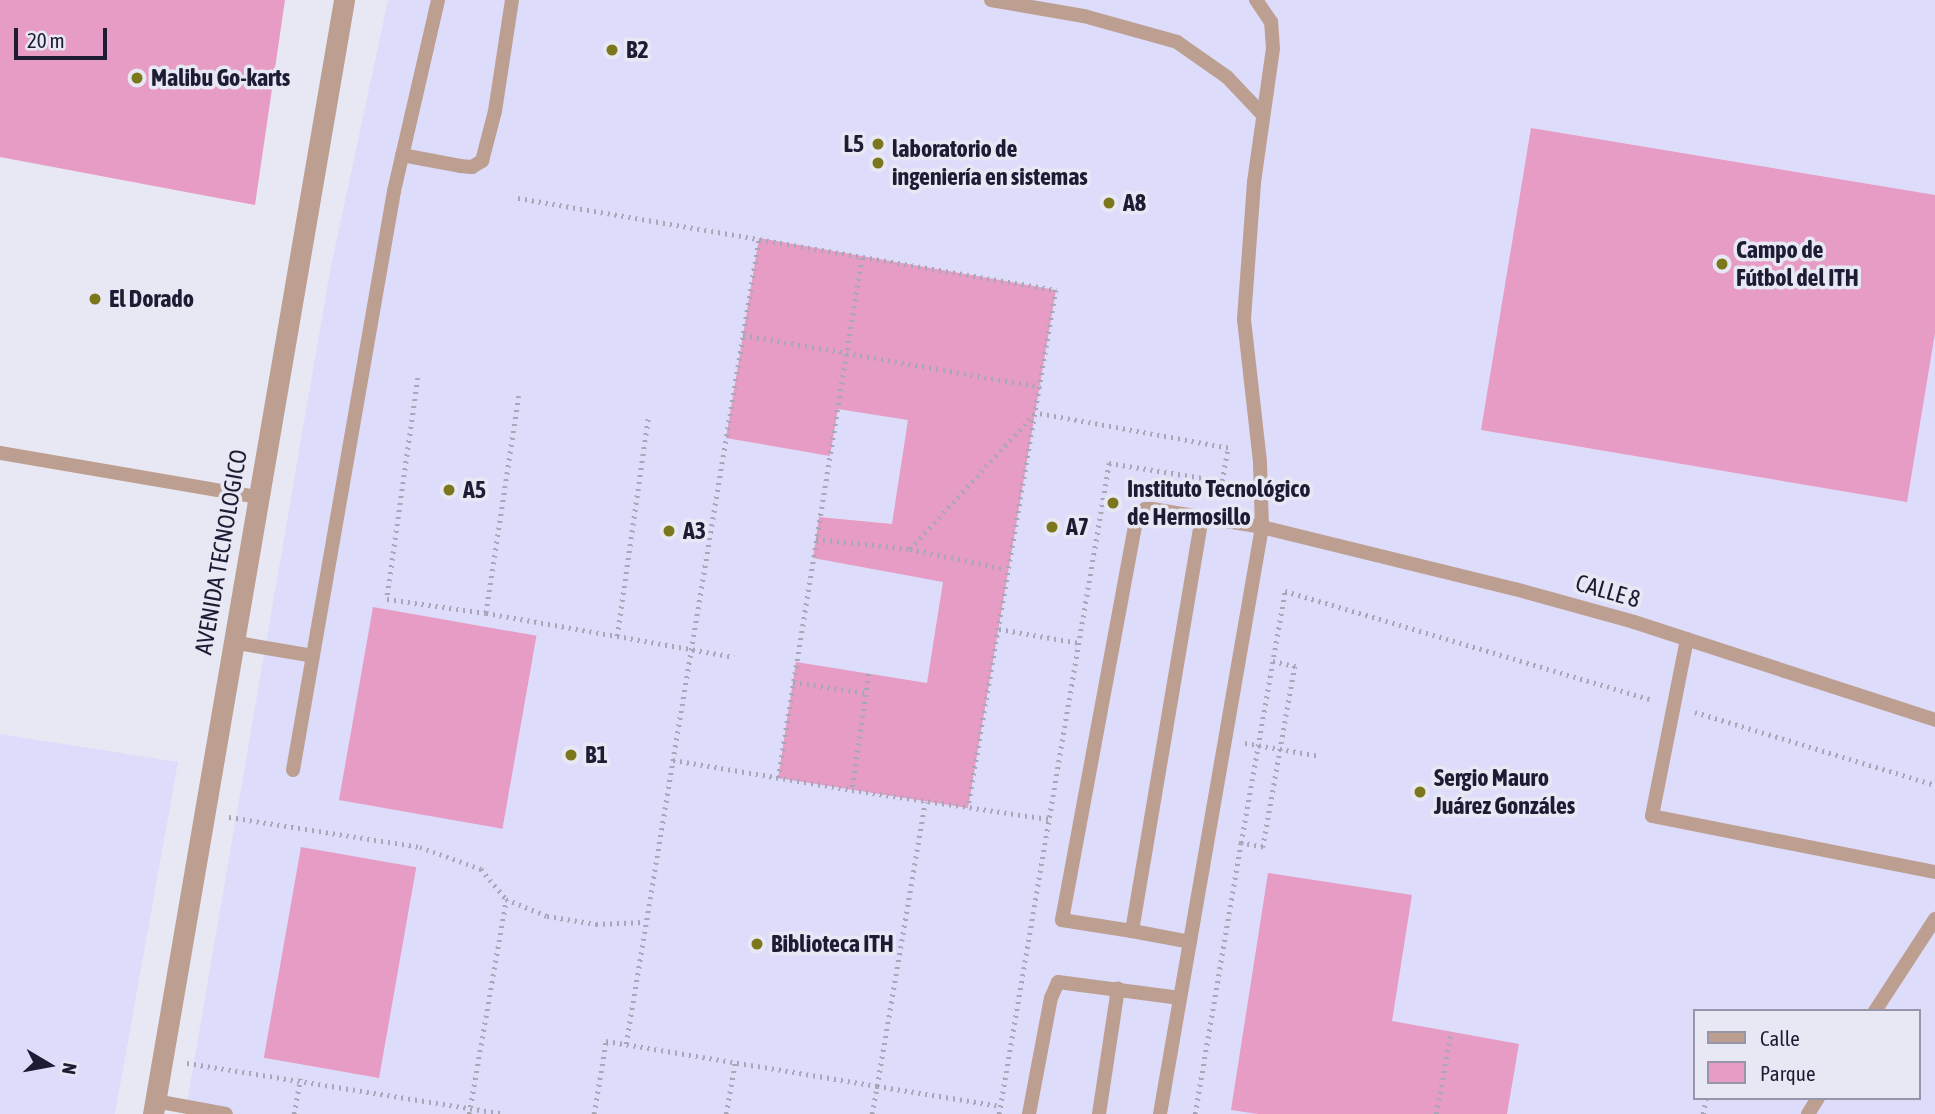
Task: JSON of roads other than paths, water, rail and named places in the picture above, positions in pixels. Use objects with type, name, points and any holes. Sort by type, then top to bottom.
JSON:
[{"type":"street","name":"AVENIDA TECNOLOGICO","points":[[154,1107],[344,0]]},
{"type":"lane","points":[[293,770],[402,155],[438,0]]},
{"type":"lane","points":[[402,155],[472,167],[482,161],[495,111],[512,0]]},
{"type":"lane","points":[[991,0],[1084,16],[1177,42],[1227,77],[1262,114]]},
{"type":"lane","points":[[1160,1114],[1262,527],[1261,462],[1244,319],[1262,114],[1273,49],[1270,22],[1256,0]]},
{"type":"lane","points":[[0,453],[257,497]]},
{"type":"lane","name":"CALLE 8","points":[[1132,931],[1062,920],[1136,521],[1145,509],[1262,527],[1515,589],[1687,639],[1935,720]]},
{"type":"lane","points":[[1190,942],[1132,931],[1202,517]]},
{"type":"lane","points":[[1687,639],[1652,816],[1935,872]]},
{"type":"lane","points":[[232,642],[313,656]]},
{"type":"lane","points":[[1876,1009],[1935,919]]},
{"type":"lane","points":[[1028,1114],[1054,987],[1067,981],[1180,998]]},
{"type":"lane","points":[[1099,1114],[1118,988]]},
{"type":"lane","points":[[154,1107],[226,1114]]},
{"type":"place","name":"B2","points":[[612,50]]},
{"type":"place","name":"Malibu Go-karts","points":[[137,78]]},
{"type":"place","name":"L5","points":[[878,144]]},
{"type":"place","name":"laboratorio de ingeniería en sistemas","points":[[878,163]]},
{"type":"place","name":"A8","points":[[1109,203]]},
{"type":"place","name":"Campo de Fútbol del ITH","points":[[1722,264]]},
{"type":"place","name":"El Dorado","points":[[95,299]]},
{"type":"place","name":"A5","points":[[449,490]]},
{"type":"place","name":"Instituto Tecnológico de Hermosillo","points":[[1113,503]]},
{"type":"place","name":"A7","points":[[1052,527]]},
{"type":"place","name":"A3","points":[[669,531]]},
{"type":"place","name":"B1","points":[[571,755]]},
{"type":"place","name":"Sergio Mauro Juárez Gonzáles","points":[[1420,792]]},
{"type":"place","name":"Biblioteca ITH","points":[[757,944]]}]
